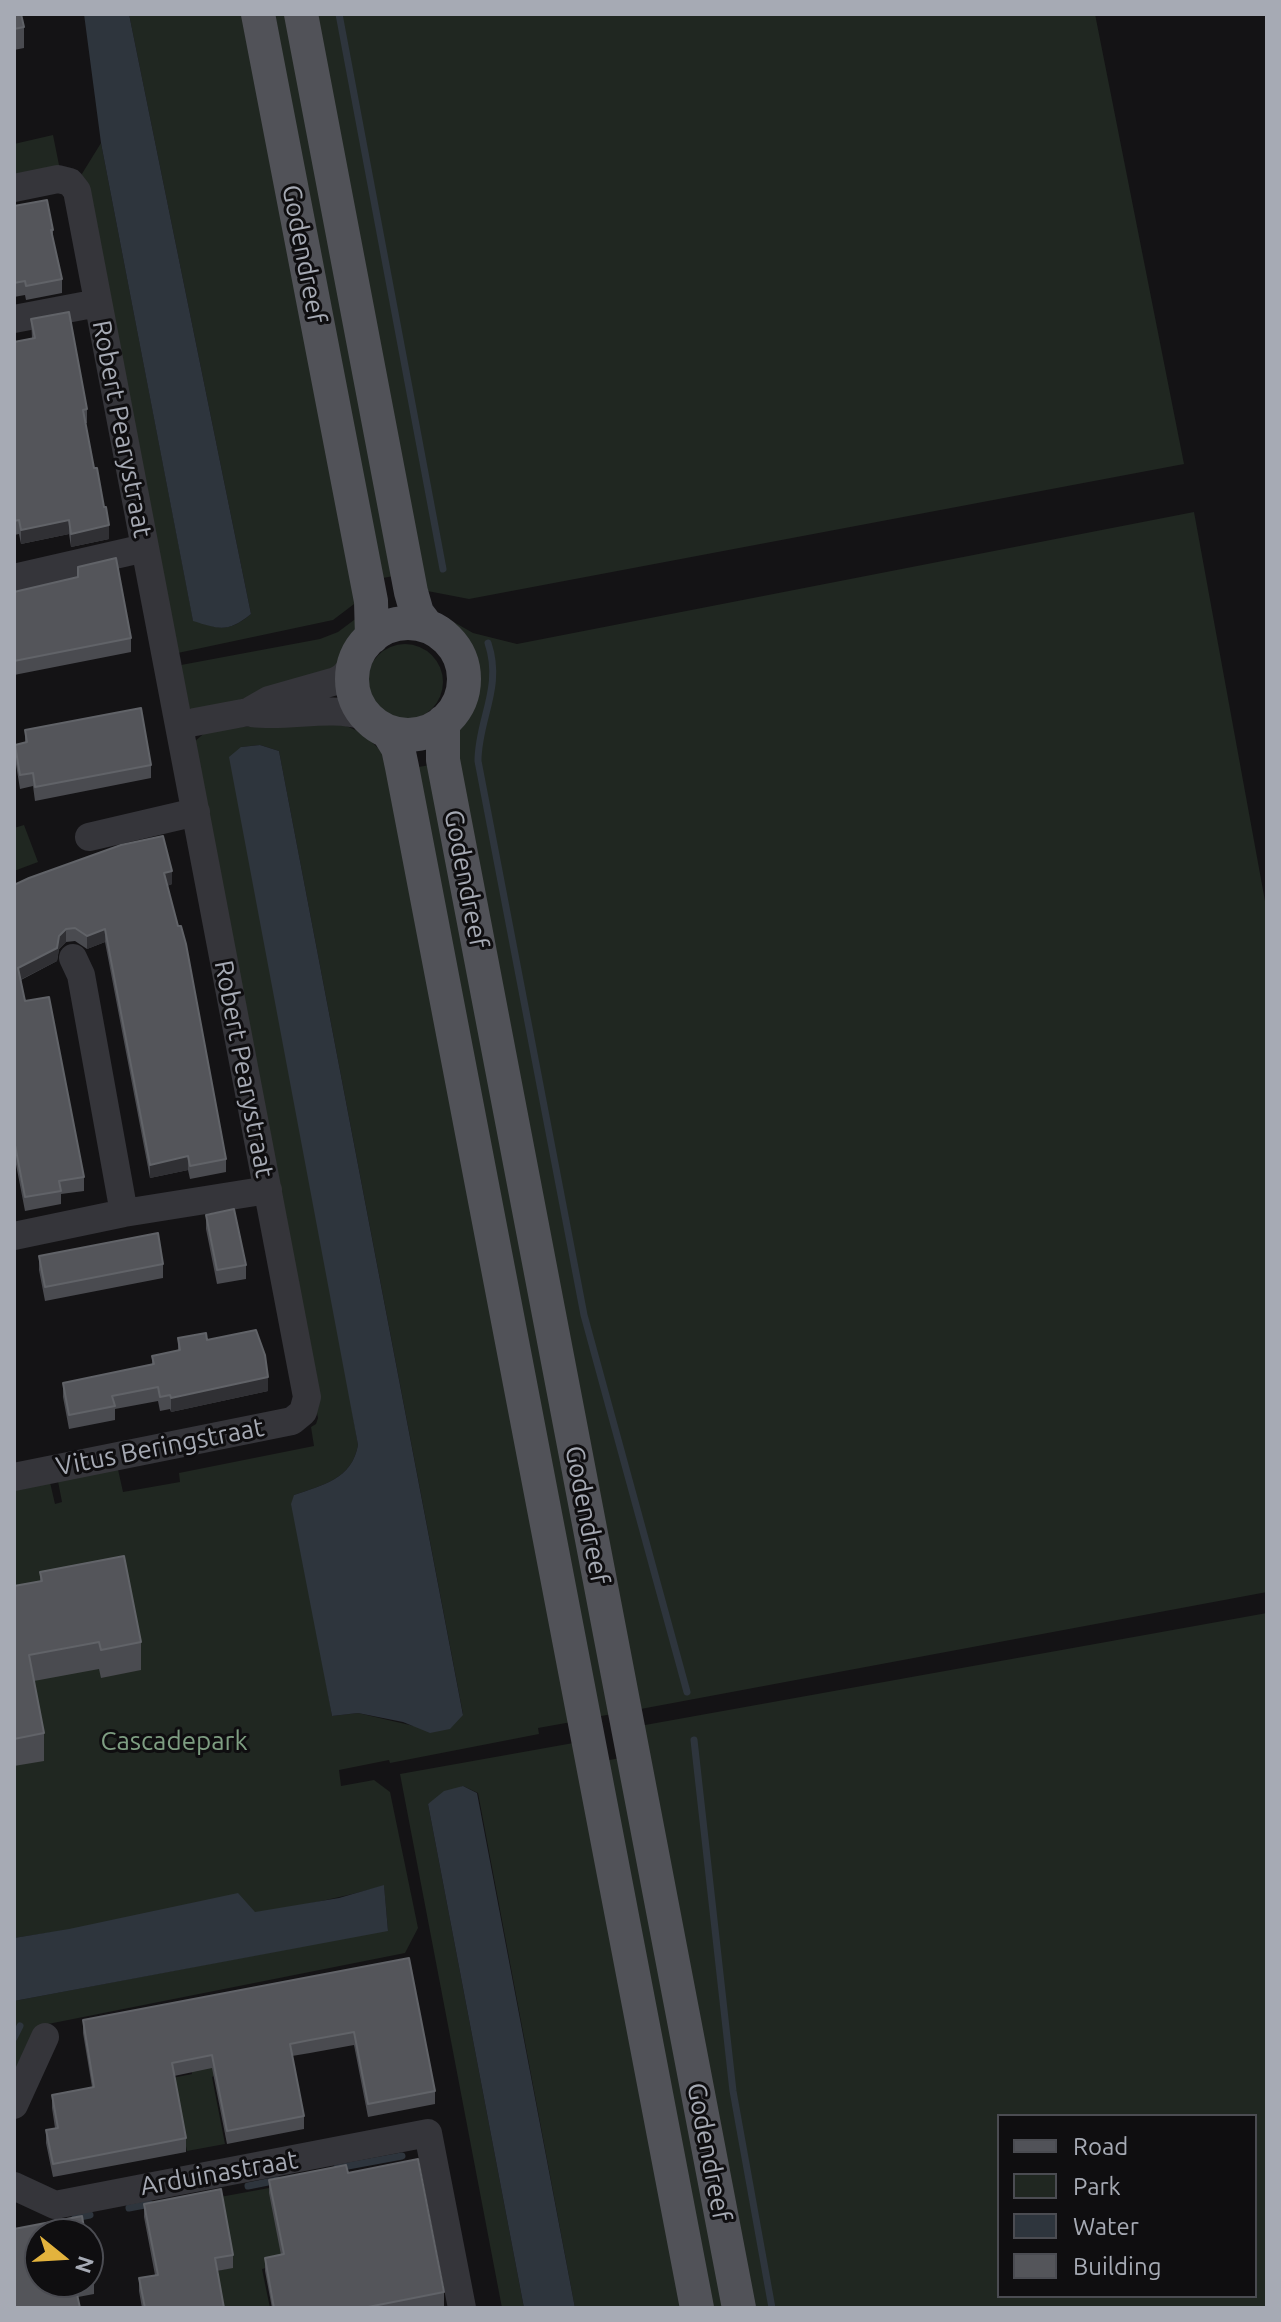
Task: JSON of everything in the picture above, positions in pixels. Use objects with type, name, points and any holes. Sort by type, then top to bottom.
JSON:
[{"type":"main road","name":"Godendreef","points":[[258,14],[371,601],[363,650]]},
{"type":"main road","name":"Godendreef","points":[[301,14],[411,592],[417,613],[427,626]]},
{"type":"main road","points":[[398,624],[427,626],[450,643],[463,670],[464,684],[460,699],[443,722],[417,735],[403,735],[377,724],[353,691],[363,650],[384,628],[398,624]]},
{"type":"main road","name":"Godendreef","points":[[443,722],[443,760],[739,2308]]},
{"type":"main road","name":"Godendreef","points":[[377,724],[398,748],[402,767],[697,2308]]},
{"type":"street","name":"Robert Pearystraat","points":[[14,188],[58,179],[70,182],[77,191],[307,1397],[303,1412]]},
{"type":"street","points":[[14,319],[98,303]]},
{"type":"street","points":[[14,578],[145,548]]},
{"type":"street","points":[[179,725],[248,712],[269,700],[336,681],[343,677],[363,650]]},
{"type":"street","points":[[248,712],[274,716],[340,710],[377,724]]},
{"type":"street","points":[[89,837],[196,812]]},
{"type":"street","points":[[73,958],[81,975],[124,1213]]},
{"type":"street","points":[[14,1236],[124,1213],[268,1190]]},
{"type":"street","name":"Vitus Beringstraat","points":[[14,1477],[292,1421],[303,1412]]},
{"type":"street","points":[[14,2105],[45,2037]]},
{"type":"street","name":"Arduinastraat","points":[[14,2186],[55,2205],[428,2133],[462,2308]]},
{"type":"green space","points":[[129,14],[250,14],[362,598],[333,620],[173,654],[80,177],[101,143],[193,620],[224,628],[251,614]]},
{"type":"green space","points":[[263,14],[292,14],[399,575],[372,580]]},
{"type":"green space","points":[[305,14],[1095,14],[1184,464],[469,599],[417,589]]},
{"type":"green space","points":[[53,135],[60,170],[14,179],[14,144]]},
{"type":"green space","points":[[1194,512],[1267,912],[1267,1592],[630,1711],[449,758],[469,700],[473,671],[463,645],[431,609],[473,633],[517,644]]},
{"type":"green space","points":[[358,617],[359,637],[338,669],[201,712],[188,708],[181,665],[320,639],[338,632]]},
{"type":"green space","points":[[405,644],[420,647],[432,655],[440,667],[443,682],[440,697],[432,709],[420,717],[405,720],[390,717],[378,709],[370,697],[367,682],[370,667],[378,655],[390,647]]},
{"type":"green space","name":"Cascadepark","points":[[320,720],[332,722],[360,733],[390,762],[577,1721],[538,1728],[539,1734],[339,1770],[341,1786],[374,1780],[390,1792],[418,1928],[405,1953],[43,2025],[14,2089],[14,2001],[388,1930],[384,1886],[269,1911],[14,1938],[14,1485],[49,1478],[55,1504],[62,1502],[57,1476],[117,1465],[123,1492],[180,1482],[179,1473],[314,1446],[311,1427],[318,1418],[194,742],[208,730]],"holes":[[[260,745],[279,751],[463,1714],[414,1726],[358,1713],[332,1716],[294,1495],[325,1484],[343,1473],[350,1466],[358,1445],[241,747]]]},
{"type":"green space","points":[[435,764],[618,1713],[590,1718],[408,769]]},
{"type":"green space","points":[[24,825],[38,862],[14,871],[14,828]]},
{"type":"green space","points":[[1267,1613],[1267,2308],[748,2308],[634,1727]]},
{"type":"green space","points":[[579,1742],[688,2308],[575,2308],[478,1793],[463,1786],[428,1804],[524,2308],[502,2308],[400,1774]]},
{"type":"green space","points":[[626,1757],[732,2308],[703,2308],[598,1762]]},
{"type":"green space","points":[[202,2011],[216,2075],[212,2077],[225,2144],[187,2151],[172,2078],[192,2074],[181,2014]]},
{"type":"green space","points":[[269,2188],[284,2264],[262,2269],[270,2308],[222,2308],[214,2272],[233,2267],[220,2197]]},
{"type":"water","points":[[84,14],[129,14],[251,614],[229,627],[193,621],[101,143]]},
{"type":"water","points":[[260,745],[279,751],[463,1715],[450,1729],[430,1733],[403,1722],[358,1713],[332,1716],[291,1504],[294,1495],[325,1484],[343,1473],[350,1466],[358,1445],[229,757],[241,747]]},
{"type":"water","points":[[463,1786],[477,1793],[575,2308],[524,2308],[428,1804],[444,1791]]},
{"type":"water","points":[[384,1885],[388,1931],[14,2001],[14,1938],[238,1893],[255,1912],[339,1898]]},
{"type":"building","points":[[14,14],[21,14],[24,27],[14,29]]},
{"type":"building","points":[[47,200],[62,279],[26,286],[25,281],[14,283],[14,206]]},
{"type":"building","points":[[69,312],[87,409],[83,410],[109,525],[71,534],[69,520],[21,530],[19,520],[14,521],[14,342],[35,338],[31,319]]},
{"type":"building","points":[[116,558],[131,638],[14,661],[14,592],[78,577],[78,567]]},
{"type":"building","points":[[141,708],[151,765],[35,787],[33,773],[20,775],[15,745],[27,742],[25,730]]},
{"type":"building","points":[[163,836],[172,871],[164,873],[186,944],[226,1159],[190,1166],[188,1156],[150,1165],[105,929],[87,936],[75,928],[66,929],[59,936],[57,948],[18,968],[25,1001],[49,997],[84,1177],[59,1181],[61,1191],[25,1197],[14,1140],[14,885],[121,845]]},
{"type":"building","points":[[234,1209],[246,1265],[217,1270],[206,1215]]},
{"type":"building","points":[[158,1233],[163,1264],[45,1287],[39,1256]]},
{"type":"building","points":[[256,1330],[265,1355],[268,1377],[171,1398],[170,1395],[160,1397],[158,1387],[112,1396],[115,1406],[69,1415],[63,1383],[154,1364],[152,1356],[180,1350],[178,1338],[206,1333],[207,1340]]},
{"type":"building","points":[[124,1556],[141,1642],[101,1650],[99,1642],[29,1655],[44,1733],[14,1739],[14,1586],[42,1581],[40,1572]]},
{"type":"building","points":[[409,1958],[435,2091],[368,2104],[354,2032],[310,2040],[290,2044],[304,2116],[227,2131],[212,2055],[172,2063],[186,2138],[53,2164],[46,2130],[58,2128],[52,2095],[94,2087],[83,2020]]},
{"type":"building","points":[[418,2159],[444,2292],[363,2308],[274,2308],[265,2258],[284,2254],[269,2180],[346,2165],[348,2173]]},
{"type":"building","points":[[221,2189],[233,2255],[215,2258],[224,2308],[145,2308],[139,2278],[158,2275],[144,2204]]},
{"type":"building","points":[[24,2227],[24,2298],[78,2298],[80,2308],[14,2308],[14,2229]]},
{"type":"waterway","points":[[339,14],[443,569]]},
{"type":"waterway","points":[[488,643],[493,675],[478,761],[584,1315],[687,1692]]},
{"type":"waterway","points":[[694,1740],[733,2091],[772,2308]]},
{"type":"waterway","points":[[14,2038],[20,2026]]},
{"type":"waterway","points":[[337,2168],[402,2156]]},
{"type":"waterway","points":[[248,2186],[278,2180]]},
{"type":"waterway","points":[[129,2208],[150,2204]]},
{"type":"waterway","points":[[75,2218],[90,2215]]}]
